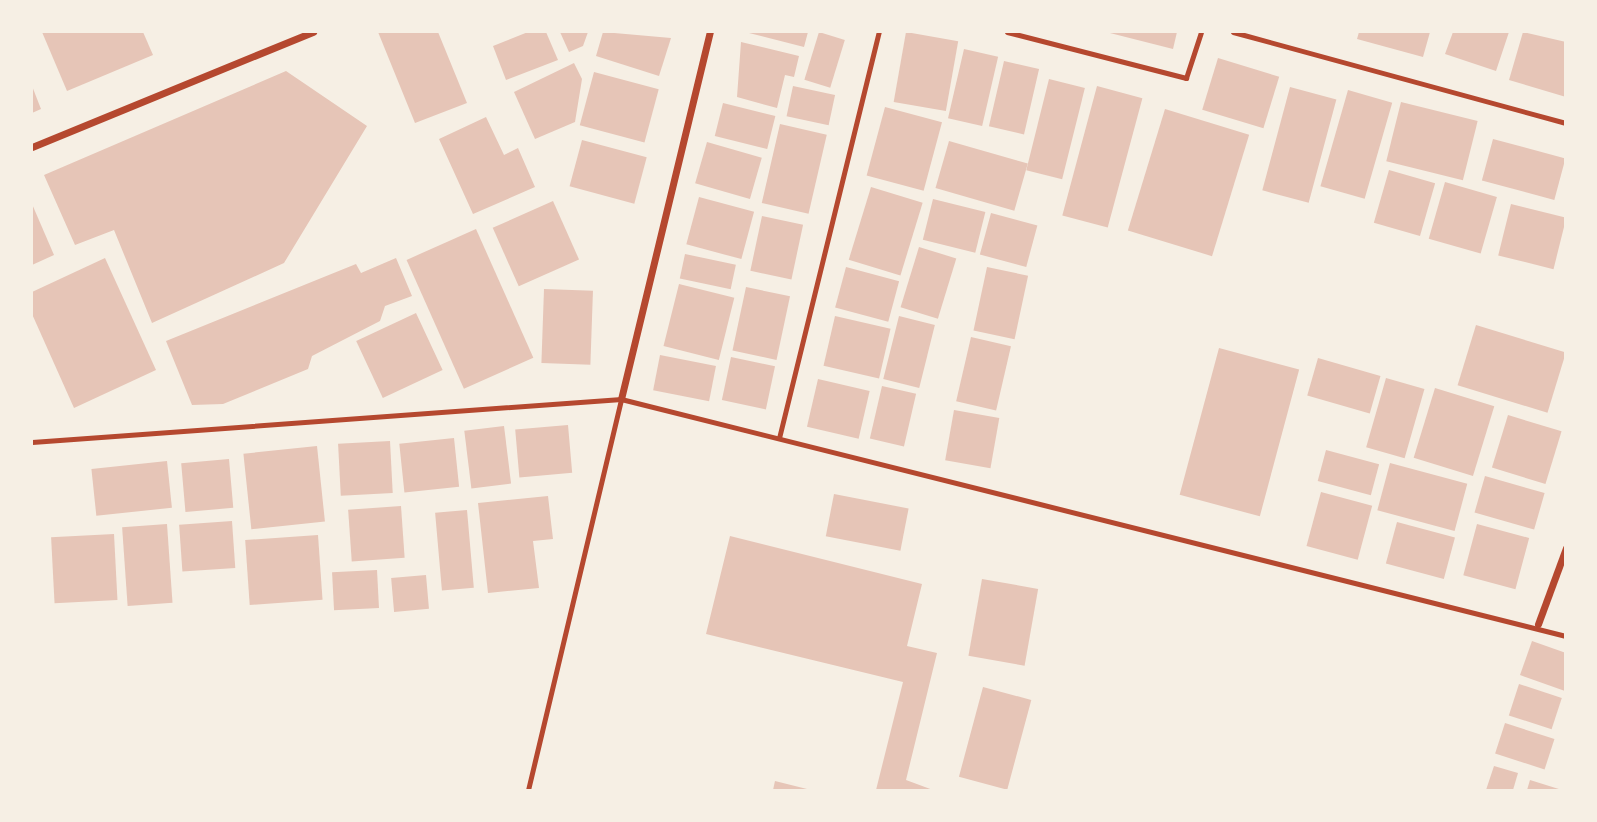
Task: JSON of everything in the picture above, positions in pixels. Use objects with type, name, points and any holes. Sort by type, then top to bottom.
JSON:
[{"type":"street","points":[[32,147],[313,32]]},
{"type":"street","points":[[621,400],[710,32]]},
{"type":"street","points":[[1538,624],[1566,548]]},
{"type":"lane","points":[[779,438],[879,32]]},
{"type":"lane","points":[[1007,32],[1186,78],[1201,32]]},
{"type":"lane","points":[[1233,32],[1566,123]]},
{"type":"lane","points":[[1266,41],[1269,32]]},
{"type":"lane","points":[[528,790],[621,400]]},
{"type":"lane","points":[[32,442],[621,400],[1538,624],[1566,636]]},
{"type":"building","points":[[42,32],[143,32],[153,55],[67,91]]},
{"type":"building","points":[[378,32],[438,32],[467,103],[415,123]]},
{"type":"building","points":[[528,32],[546,32],[558,60],[506,80],[493,46]]},
{"type":"building","points":[[560,32],[588,32],[583,46],[569,52]]},
{"type":"building","points":[[603,32],[671,38],[659,76],[596,56]]},
{"type":"building","points":[[745,32],[808,32],[804,47]]},
{"type":"building","points":[[819,32],[845,40],[830,88],[804,80]]},
{"type":"building","points":[[906,32],[958,41],[946,111],[894,102]]},
{"type":"building","points":[[1106,32],[1177,32],[1173,49]]},
{"type":"building","points":[[1359,32],[1430,32],[1423,57],[1357,39]]},
{"type":"building","points":[[1453,32],[1509,32],[1496,71],[1445,54]]},
{"type":"building","points":[[1523,32],[1566,42],[1566,97],[1509,80]]},
{"type":"building","points":[[741,42],[799,56],[794,77],[785,75],[777,108],[737,97]]},
{"type":"building","points":[[964,49],[998,57],[982,126],[948,118]]},
{"type":"building","points":[[1218,58],[1279,77],[1263,128],[1202,110]]},
{"type":"building","points":[[1004,61],[1039,69],[1024,134],[989,126]]},
{"type":"building","points":[[574,63],[582,79],[575,122],[535,139],[514,92]]},
{"type":"building","points":[[286,71],[367,126],[284,263],[152,323],[114,230],[75,245],[44,175]]},
{"type":"building","points":[[594,72],[659,89],[644,142],[580,125]]},
{"type":"building","points":[[1049,79],[1085,88],[1062,179],[1026,170]]},
{"type":"building","points":[[32,86],[41,109],[32,113]]},
{"type":"building","points":[[793,86],[835,95],[829,125],[787,116]]},
{"type":"building","points":[[1097,86],[1142,98],[1108,228],[1062,215]]},
{"type":"building","points":[[1290,87],[1336,99],[1309,203],[1262,190]]},
{"type":"building","points":[[1348,90],[1392,103],[1365,199],[1320,186]]},
{"type":"building","points":[[1401,102],[1478,121],[1463,180],[1386,161]]},
{"type":"building","points":[[723,103],[775,116],[767,149],[715,136]]},
{"type":"building","points":[[885,107],[942,122],[924,191],[867,176]]},
{"type":"building","points":[[1165,109],[1249,135],[1212,256],[1128,230]]},
{"type":"building","points":[[486,117],[504,155],[518,148],[535,187],[473,214],[439,139]]},
{"type":"building","points":[[780,124],[827,135],[809,214],[762,203]]},
{"type":"building","points":[[1493,139],[1565,158],[1554,200],[1482,181]]},
{"type":"building","points":[[582,140],[647,157],[634,204],[570,186]]},
{"type":"building","points":[[949,141],[1028,164],[1014,211],[935,188]]},
{"type":"building","points":[[707,142],[762,158],[750,199],[695,183]]},
{"type":"building","points":[[1389,170],[1435,183],[1420,236],[1374,223]]},
{"type":"building","points":[[1445,182],[1497,197],[1481,254],[1429,239]]},
{"type":"building","points":[[871,187],[923,203],[900,275],[849,260]]},
{"type":"building","points":[[699,197],[754,212],[741,259],[686,244]]},
{"type":"building","points":[[933,199],[985,212],[975,253],[923,240]]},
{"type":"building","points":[[553,201],[579,259],[519,286],[493,228]]},
{"type":"building","points":[[32,204],[54,255],[32,265]]},
{"type":"building","points":[[1511,204],[1566,218],[1553,269],[1498,255]]},
{"type":"building","points":[[991,213],[1037,225],[1026,267],[980,255]]},
{"type":"building","points":[[762,216],[803,225],[791,280],[750,271]]},
{"type":"building","points":[[476,229],[533,358],[464,389],[407,260]]},
{"type":"building","points":[[919,247],[956,258],[938,319],[901,307]]},
{"type":"building","points":[[685,254],[736,265],[731,289],[680,278]]},
{"type":"building","points":[[105,258],[156,370],[74,408],[32,314],[32,292]]},
{"type":"building","points":[[396,258],[412,296],[385,306],[380,321],[312,356],[308,369],[223,404],[192,405],[166,341],[356,264],[361,273]]},
{"type":"building","points":[[846,267],[899,281],[888,322],[835,308]]},
{"type":"building","points":[[987,267],[1028,276],[1015,339],[973,331]]},
{"type":"building","points":[[679,284],[734,298],[719,360],[664,346]]},
{"type":"building","points":[[746,287],[790,296],[777,360],[732,351]]},
{"type":"building","points":[[544,289],[593,291],[590,365],[541,363]]},
{"type":"building","points":[[416,313],[443,370],[383,398],[356,341]]},
{"type":"building","points":[[835,316],[891,329],[879,379],[824,366]]},
{"type":"building","points":[[899,316],[935,325],[919,388],[883,379]]},
{"type":"building","points":[[1476,325],[1566,352],[1547,413],[1458,385]]},
{"type":"building","points":[[971,337],[1011,346],[996,411],[956,401]]},
{"type":"building","points":[[1219,348],[1299,369],[1260,516],[1180,495]]},
{"type":"building","points":[[660,355],[716,366],[709,401],[653,390]]},
{"type":"building","points":[[731,357],[775,366],[766,409],[722,400]]},
{"type":"building","points":[[1318,358],[1380,376],[1370,413],[1307,395]]},
{"type":"building","points":[[1386,378],[1424,389],[1405,458],[1366,447]]},
{"type":"building","points":[[818,379],[870,391],[859,439],[807,427]]},
{"type":"building","points":[[882,386],[916,394],[904,446],[870,439]]},
{"type":"building","points":[[1435,388],[1494,406],[1473,476],[1414,458]]},
{"type":"building","points":[[954,410],[999,418],[990,468],[945,460]]},
{"type":"building","points":[[1508,415],[1562,431],[1545,484],[1492,468]]},
{"type":"building","points":[[568,425],[572,473],[519,477],[515,430]]},
{"type":"building","points":[[504,426],[511,484],[471,488],[464,431]]},
{"type":"building","points":[[454,438],[459,487],[404,492],[399,444]]},
{"type":"building","points":[[390,441],[393,493],[341,496],[338,444]]},
{"type":"building","points":[[317,446],[325,522],[251,529],[243,454]]},
{"type":"building","points":[[1326,450],[1379,464],[1371,495],[1318,481]]},
{"type":"building","points":[[229,459],[233,508],[185,512],[181,463]]},
{"type":"building","points":[[167,461],[172,508],[96,516],[91,469]]},
{"type":"building","points":[[1390,463],[1467,484],[1455,531],[1377,510]]},
{"type":"building","points":[[1485,476],[1545,493],[1534,530],[1475,513]]},
{"type":"building","points":[[1321,492],[1372,506],[1358,560],[1307,546]]},
{"type":"building","points":[[834,494],[909,509],[900,551],[826,536]]},
{"type":"building","points":[[548,496],[553,539],[533,541],[539,588],[488,593],[478,503]]},
{"type":"building","points":[[401,506],[405,558],[352,562],[348,510]]},
{"type":"building","points":[[467,510],[474,588],[442,590],[435,513]]},
{"type":"building","points":[[232,521],[235,568],[182,572],[179,525]]},
{"type":"building","points":[[1397,522],[1455,538],[1444,579],[1386,564]]},
{"type":"building","points":[[167,524],[173,603],[128,606],[122,527]]},
{"type":"building","points":[[1477,524],[1529,538],[1515,589],[1463,575]]},
{"type":"building","points":[[114,534],[117,600],[55,603],[51,537]]},
{"type":"building","points":[[318,535],[323,600],[250,605],[245,540]]},
{"type":"building","points":[[730,536],[922,584],[907,646],[937,653],[906,780],[933,790],[876,790],[903,682],[706,634]]},
{"type":"building","points":[[377,570],[379,608],[334,610],[332,572]]},
{"type":"building","points":[[426,575],[429,609],[394,612],[391,578]]},
{"type":"building","points":[[982,579],[1038,589],[1025,666],[968,656]]},
{"type":"building","points":[[1532,641],[1566,653],[1565,691],[1520,675]]},
{"type":"building","points":[[1519,684],[1562,698],[1552,729],[1509,715]]},
{"type":"building","points":[[983,687],[1031,700],[1007,790],[959,777]]},
{"type":"building","points":[[1505,723],[1554,739],[1545,770],[1495,753]]},
{"type":"building","points":[[1494,766],[1518,773],[1513,790],[1486,790]]},
{"type":"building","points":[[1530,780],[1562,790],[1527,790]]},
{"type":"building","points":[[775,781],[811,790],[773,790]]}]
